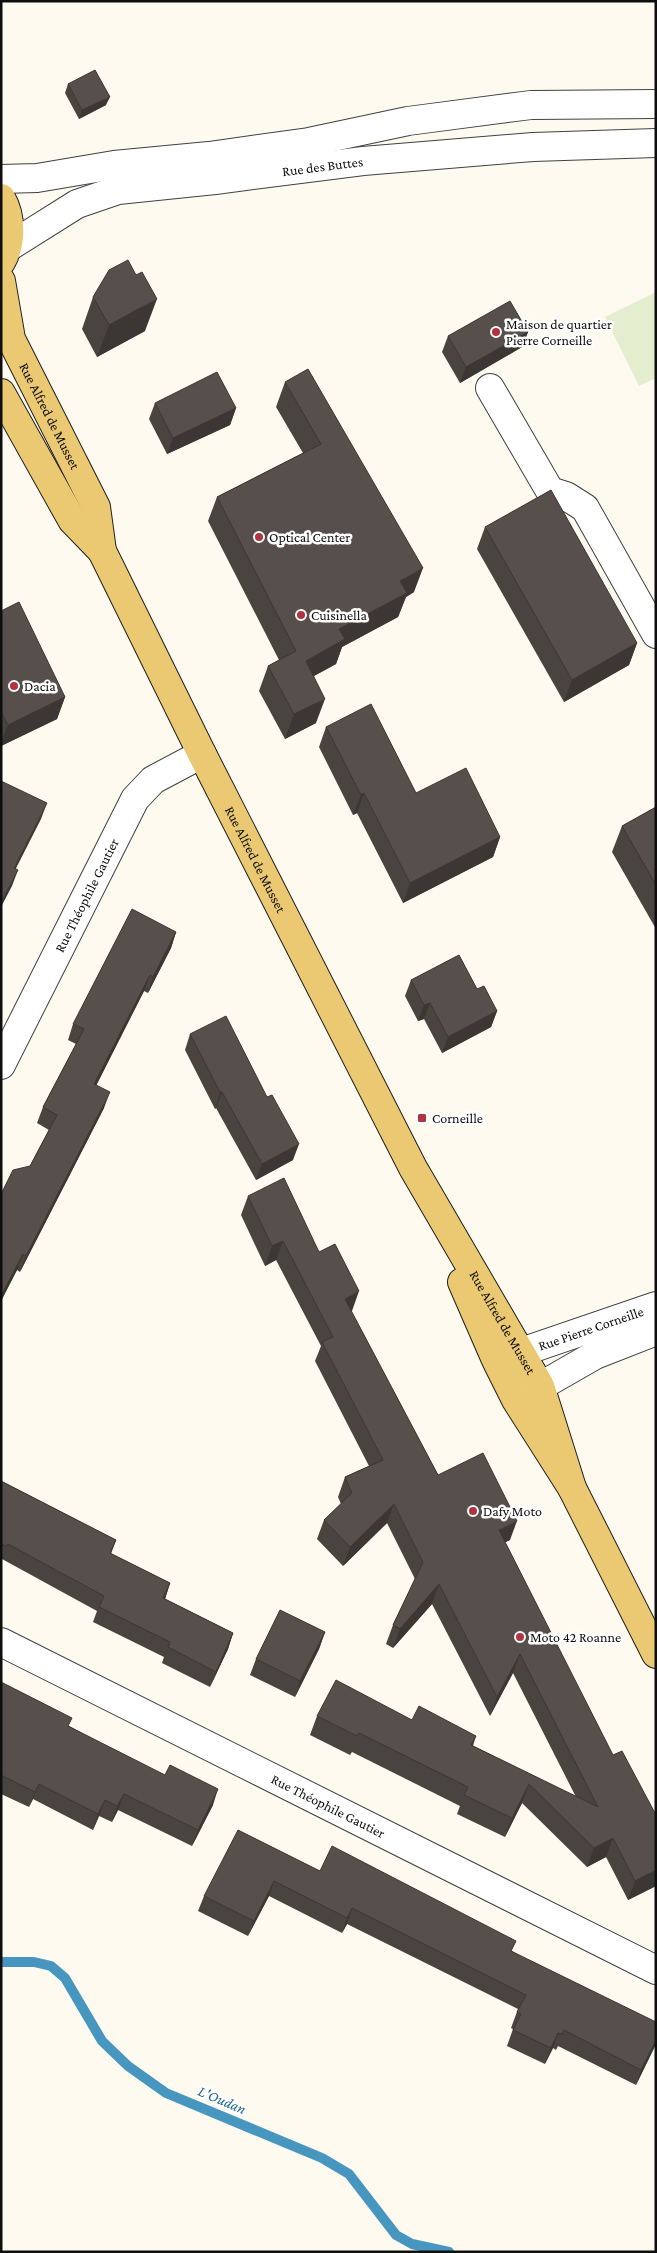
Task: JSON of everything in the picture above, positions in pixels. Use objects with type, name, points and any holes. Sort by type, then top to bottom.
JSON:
[{"type":"main road","points":[[1,198],[9,223],[4,255]]},
{"type":"main road","name":"Rue Alfred de Musset","points":[[1,280],[11,339],[96,506],[102,551]]},
{"type":"main road","name":"Rue Alfred de Musset","points":[[1,393],[72,520],[102,551],[202,754],[508,1356],[516,1400],[572,1488],[656,1654]]},
{"type":"main road","name":"Rue Alfred de Musset","points":[[508,1356],[540,1386],[572,1488]]},
{"type":"street","name":"Rue des Buttes","points":[[1,179],[37,178],[114,164],[209,156],[308,142],[408,121],[531,105],[656,104]]},
{"type":"street","name":"Rue des Buttes","points":[[4,255],[77,204],[118,190],[215,180],[363,160],[533,147],[656,142]]},
{"type":"street","points":[[490,388],[550,491],[566,496],[585,508],[656,634]]},
{"type":"street","name":"Rue Théophile Gautier","points":[[1,1065],[135,799],[153,780],[202,754]]},
{"type":"street","name":"Rue Pierre Corneille","points":[[508,1356],[656,1306]]},
{"type":"street","name":"Rue Pierre Corneille","points":[[516,1400],[595,1355],[656,1330]]},
{"type":"street","name":"Rue Théophile Gautier","points":[[1,1642],[656,1970]]},
{"type":"green space","points":[[656,292],[656,378],[639,386],[605,317]]},
{"type":"building","points":[[95,70],[110,97],[82,110],[68,84]]},
{"type":"building","points":[[128,260],[136,275],[142,272],[157,299],[109,325],[93,297],[109,270]]},
{"type":"building","points":[[510,301],[528,332],[466,367],[448,336]]},
{"type":"building","points":[[308,369],[423,568],[400,581],[407,593],[339,629],[345,639],[306,661],[325,699],[294,714],[268,666],[296,651],[217,497],[321,444],[285,382]]},
{"type":"building","points":[[217,372],[236,408],[173,438],[155,403]]},
{"type":"building","points":[[551,490],[637,643],[572,680],[485,527]]},
{"type":"building","points":[[19,602],[65,697],[8,725],[1,712],[1,611]]},
{"type":"building","points":[[371,704],[416,793],[466,768],[500,837],[410,883],[364,793],[361,795],[326,727]]},
{"type":"building","points":[[1,781],[47,803],[14,868],[18,870],[1,902]]},
{"type":"building","points":[[656,807],[656,885],[622,826]]},
{"type":"building","points":[[132,909],[176,932],[153,977],[150,975],[94,1084],[110,1092],[26,1256],[23,1254],[1,1296],[1,1194],[13,1170],[30,1166],[57,1115],[43,1107],[84,1029],[73,1024]]},
{"type":"building","points":[[459,955],[477,989],[484,986],[497,1011],[448,1037],[430,1003],[424,1005],[411,980]]},
{"type":"building","points":[[226,1016],[267,1097],[272,1095],[299,1144],[262,1164],[222,1092],[220,1092],[190,1034]]},
{"type":"building","points":[[284,1178],[319,1252],[335,1244],[359,1291],[345,1299],[438,1475],[483,1453],[517,1521],[499,1530],[613,1755],[622,1751],[656,1815],[656,1870],[635,1881],[613,1838],[594,1848],[529,1784],[512,1818],[464,1795],[468,1787],[359,1733],[357,1736],[317,1716],[336,1680],[412,1720],[419,1706],[476,1736],[471,1745],[598,1807],[520,1654],[497,1697],[439,1584],[400,1629],[393,1625],[423,1562],[394,1504],[350,1547],[324,1520],[352,1493],[345,1477],[383,1460],[322,1342],[333,1337],[283,1241],[272,1246],[248,1196]]},
{"type":"building","points":[[1,1481],[116,1540],[110,1553],[170,1583],[163,1598],[233,1633],[216,1672],[168,1647],[170,1642],[99,1607],[104,1596],[8,1544],[6,1546],[1,1544]]},
{"type":"building","points":[[280,1610],[325,1632],[300,1681],[256,1659]]},
{"type":"building","points":[[1,1682],[72,1718],[68,1726],[165,1775],[170,1765],[218,1789],[198,1830],[124,1794],[117,1806],[105,1800],[98,1814],[39,1784],[35,1792],[1,1775]]},
{"type":"building","points":[[238,1830],[320,1871],[332,1846],[516,1941],[511,1951],[656,2022],[656,2040],[641,2070],[564,2030],[562,2034],[558,2033],[551,2048],[513,2030],[521,2014],[517,2012],[526,1995],[352,1908],[347,1918],[274,1881],[254,1921],[204,1896]]},
{"type":"waterway","name":"L'Oudan","points":[[1,1962],[34,1962],[51,1966],[65,1978],[102,2041],[128,2066],[166,2093],[322,2158],[349,2174],[396,2235],[412,2244],[449,2252]]},
{"type":"place","name":"Maison de quartier Pierre Corneille","points":[[496,332]]},
{"type":"place","name":"Optical Center","points":[[259,537]]},
{"type":"place","name":"Cuisinella","points":[[301,615]]},
{"type":"place","name":"Dacia","points":[[14,686]]},
{"type":"place","name":"Corneille","points":[[422,1118]]},
{"type":"place","name":"Dafy Moto","points":[[473,1511]]},
{"type":"place","name":"Moto 42 Roanne","points":[[520,1637]]}]
